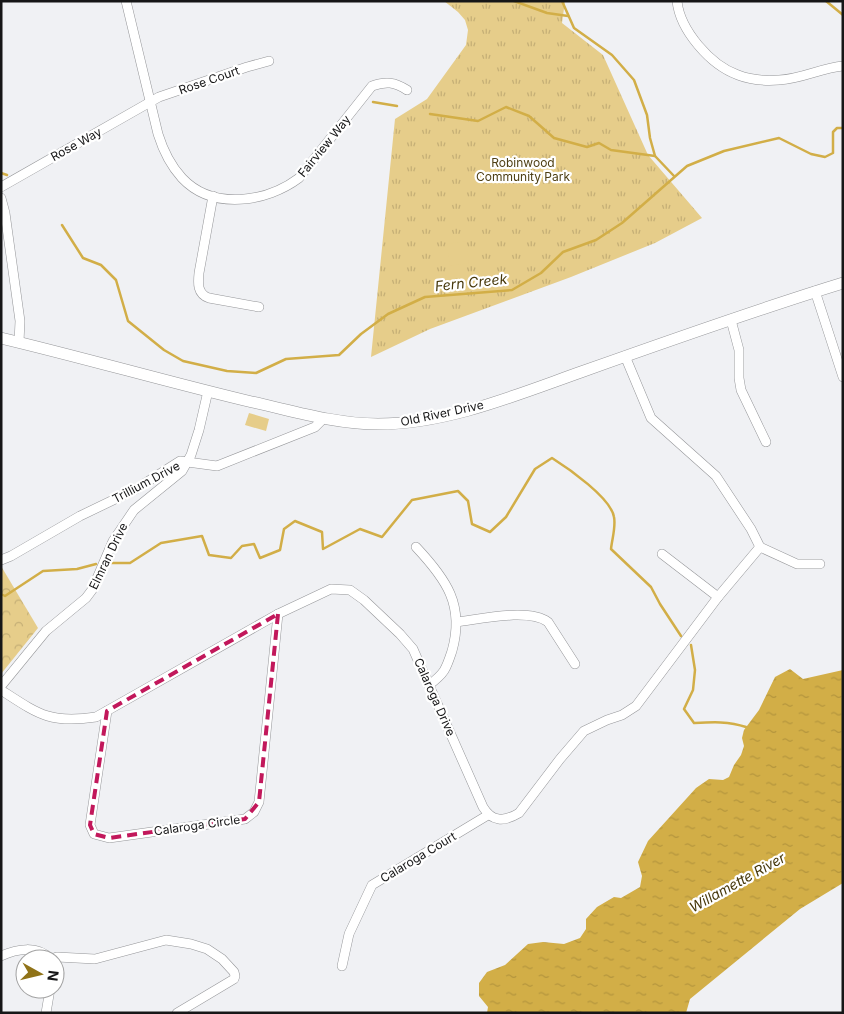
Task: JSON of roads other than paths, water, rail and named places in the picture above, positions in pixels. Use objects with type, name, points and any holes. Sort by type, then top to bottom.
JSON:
[{"type":"street","points":[[677,1],[682,22],[701,49],[715,61],[737,75],[751,79],[779,80],[843,66]]},
{"type":"street","name":"Fairview Way","points":[[128,2],[160,140],[176,169],[188,183],[213,196],[227,199],[250,199],[267,195],[289,186],[299,178],[372,86],[397,84],[407,90]]},
{"type":"street","name":"Rose Court","points":[[151,102],[162,96],[269,61]]},
{"type":"street","name":"Rose Way","points":[[1,187],[151,102]]},
{"type":"street","points":[[213,196],[199,273],[198,284],[200,290],[204,296],[209,298],[259,307]]},
{"type":"street","points":[[1,198],[5,213],[20,321],[19,342]]},
{"type":"street","name":"Old River Drive","points":[[1,338],[208,391],[324,418],[377,424],[405,423],[434,418],[480,406],[843,283]]},
{"type":"street","points":[[816,291],[843,377]]},
{"type":"street","points":[[731,320],[739,350],[741,390],[766,442]]},
{"type":"street","points":[[625,356],[651,418],[716,476],[751,529],[760,547],[797,564],[820,564]]},
{"type":"street","name":"Elmran Drive","points":[[1,686],[46,630],[86,598],[92,590],[113,541],[134,510],[182,471],[187,463],[199,430],[208,391]]},
{"type":"street","name":"Trillium Drive","points":[[1,560],[12,556],[80,516],[136,489],[180,461],[217,466],[315,427],[324,418]]},
{"type":"street","points":[[416,547],[436,568],[443,579],[449,592],[457,622],[455,638],[443,674],[429,685]]},
{"type":"street","points":[[488,815],[504,819],[511,818],[518,813],[584,731],[622,715],[636,706],[718,597],[760,547]]},
{"type":"street","points":[[662,554],[718,597]]},
{"type":"street","name":"Calaroga Drive","points":[[1,690],[32,709],[56,719],[96,717],[278,614],[332,589],[350,590],[364,600],[408,642],[418,658],[488,815]]},
{"type":"street","name":"Calaroga Circle","points":[[107,711],[90,825],[94,834],[109,838],[245,819],[254,812],[259,802],[278,614]]},
{"type":"street","points":[[457,622],[521,615],[542,617],[548,622],[575,664]]},
{"type":"street","name":"Calaroga Court","points":[[342,966],[349,934],[372,885],[488,815]]},
{"type":"street","points":[[65,957],[94,959],[166,940],[200,946],[214,953],[234,972],[235,977],[177,1013]]},
{"type":"street","points":[[1,956],[15,950]]},
{"type":"street","points":[[46,1013],[48,999]]},
{"type":"water","name":"Willamette River","points":[[790,669],[803,679],[843,670],[843,883],[800,909],[690,999],[686,1013],[487,1013],[488,1007],[479,996],[479,983],[487,972],[505,965],[528,944],[543,942],[564,944],[580,938],[586,929],[586,919],[597,907],[614,897],[621,898],[640,887],[642,876],[638,862],[648,841],[696,788],[709,779],[723,780],[729,777],[744,746],[742,738],[744,730],[759,710],[775,677]]},
{"type":"waterway","points":[[514,1],[547,13],[568,16]]},
{"type":"waterway","points":[[562,1],[574,28],[612,55],[634,80],[647,115],[655,156],[674,176]]},
{"type":"waterway","points":[[826,1],[843,15]]},
{"type":"waterway","points":[[373,102],[397,106]]},
{"type":"waterway","points":[[430,114],[478,121],[506,107],[529,116],[554,138],[587,147],[599,143],[611,150],[655,156]]},
{"type":"waterway","name":"Fern Creek","points":[[62,225],[83,258],[101,265],[116,280],[128,321],[164,350],[183,361],[227,371],[256,373],[286,359],[339,355],[361,334],[388,314],[425,297],[512,290],[541,273],[563,252],[596,240],[622,223],[687,166],[724,151],[779,138],[811,154],[825,157],[833,153],[833,132],[837,128],[843,128]]},
{"type":"waterway","name":"Fern Creek","points":[[1,173],[7,175]]},
{"type":"waterway","points":[[111,563],[130,563],[161,543],[202,536],[209,555],[231,558],[242,546],[254,544],[260,558],[280,550],[284,529],[295,521],[322,532],[323,549],[360,529],[382,537],[412,500],[458,491],[468,501],[472,524],[490,532],[506,517],[535,469],[552,458],[588,484],[611,509],[614,517],[611,549],[651,587],[681,636]]},
{"type":"waterway","points":[[1,594],[5,596],[43,571],[77,569],[96,564]]},
{"type":"waterway","points":[[691,645],[695,670],[693,690],[684,709],[694,723],[714,722],[746,727]]},
{"type":"park label","name":"Robinwood Community Park","points":[[523,169]]}]
